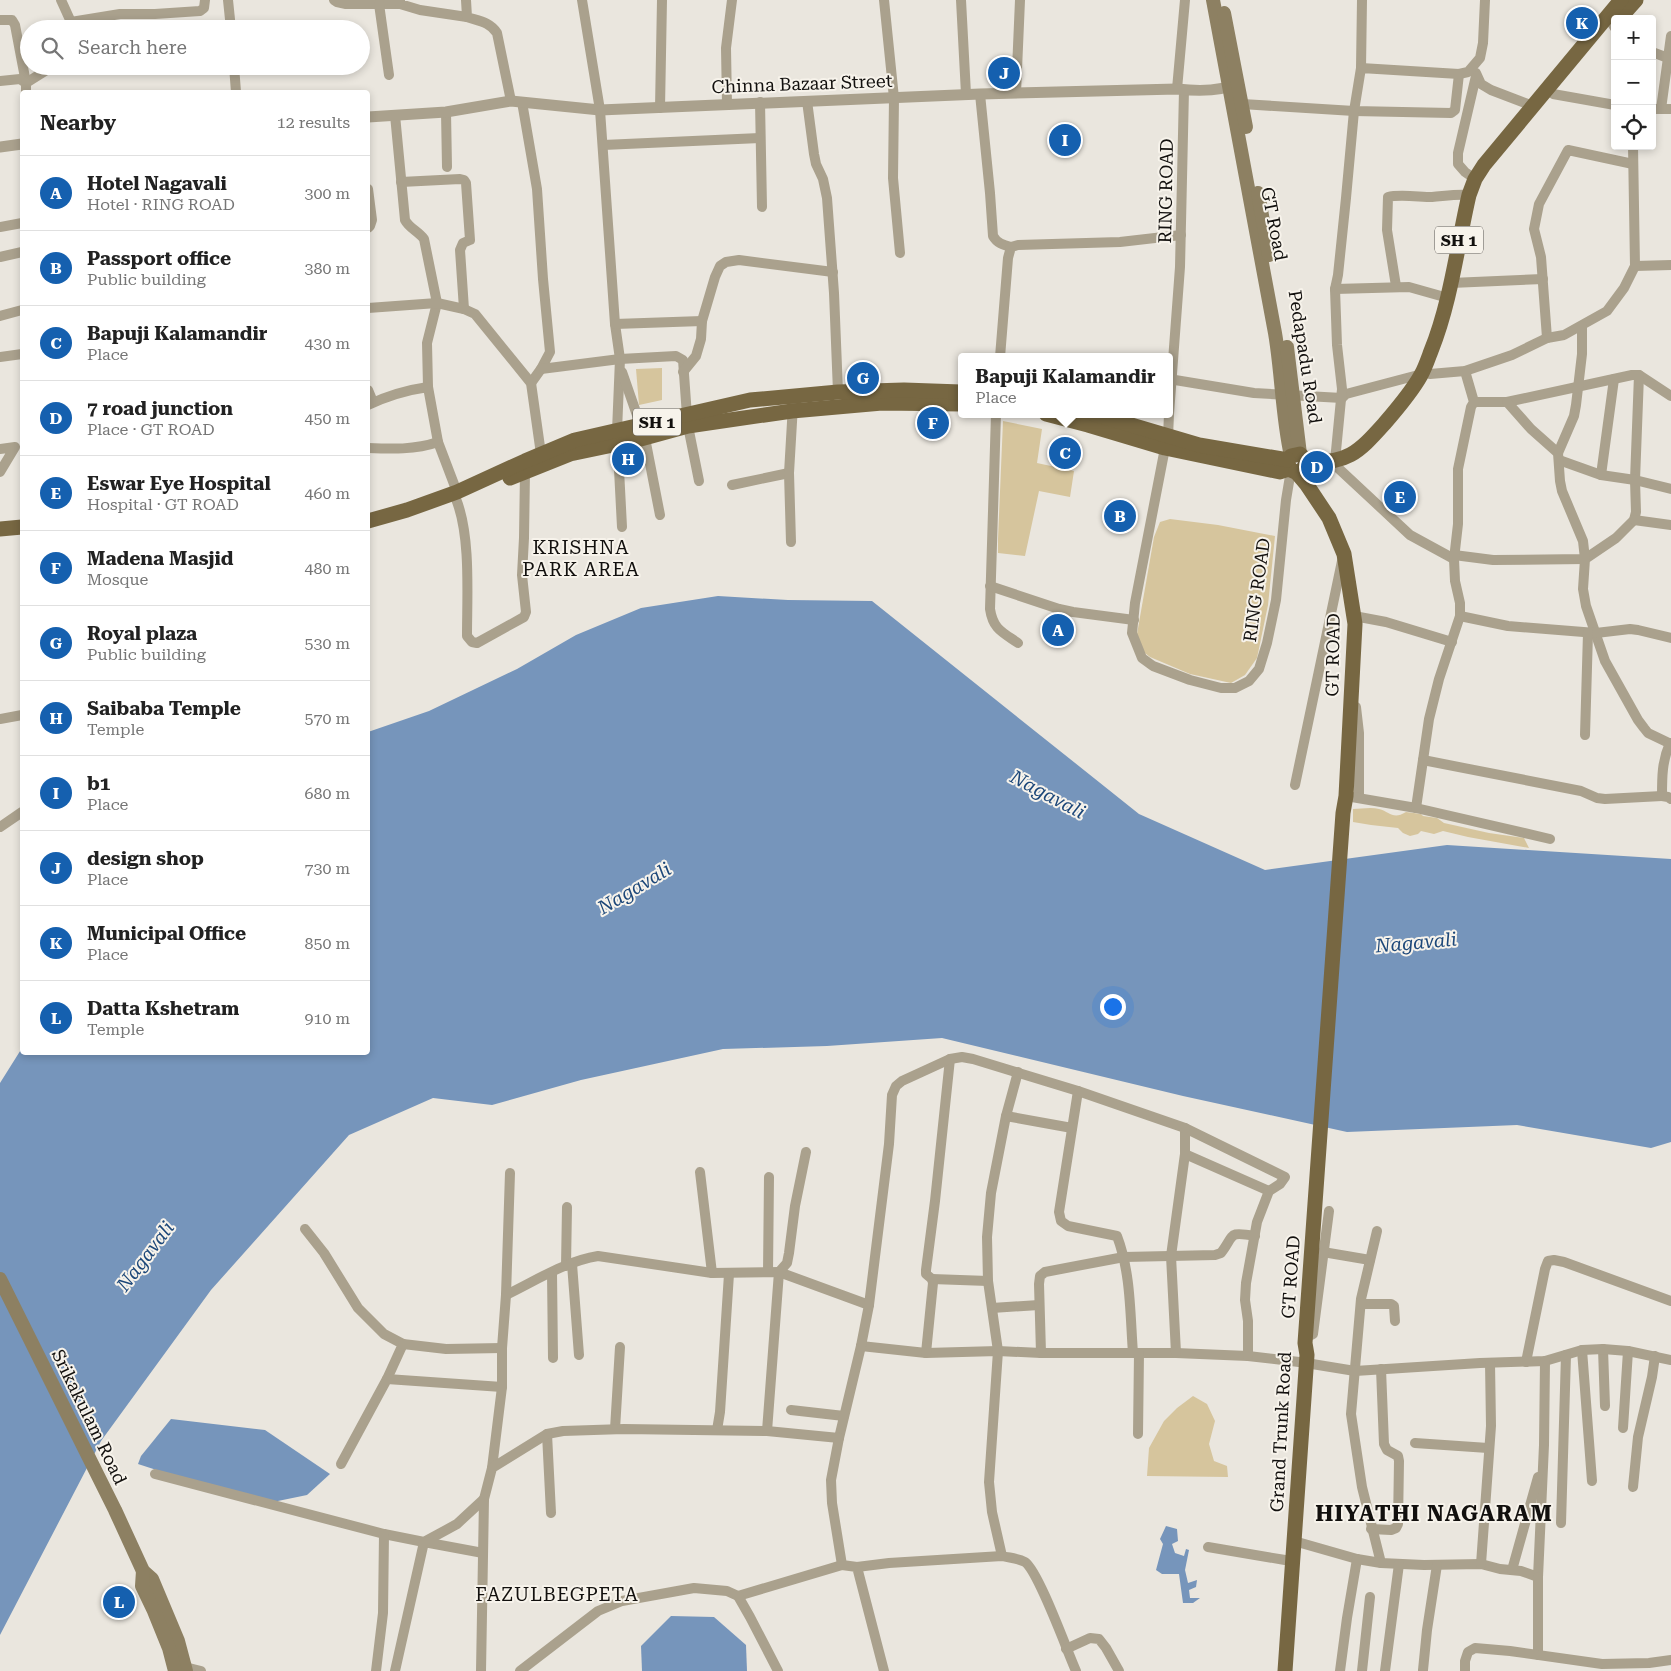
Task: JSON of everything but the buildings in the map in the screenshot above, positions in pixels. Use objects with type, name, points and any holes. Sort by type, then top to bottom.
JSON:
[{"type":"main road","name":"GT Road","points":[[1213,0],[1234,85],[1275,333],[1288,394],[1287,437],[1297,465]]},
{"type":"main road","name":"Pedapadu Road","points":[[1222,0],[1234,85],[1242,104],[1284,332],[1288,394]]},
{"type":"main road","name":"SH 1","points":[[1061,418],[1166,442],[1280,472],[1297,465],[1352,462],[1383,438],[1420,391],[1426,374],[1442,349],[1469,195],[1475,179],[1484,165],[1532,106],[1621,0]]},
{"type":"main road","name":"SH 1","points":[[1623,15],[1636,0]]},
{"type":"main road","name":"SH 1","points":[[1453,288],[1474,202],[1486,175],[1553,94],[1611,29]]},
{"type":"main road","name":"SH 1","points":[[370,521],[525,472],[618,437],[688,421],[793,404],[838,392],[904,390],[958,392]]},
{"type":"main road","name":"SH 1","points":[[793,404],[958,404]]},
{"type":"main road","name":"SH 1","points":[[1104,418],[1166,442]]},
{"type":"main road","name":"SH 1","points":[[370,530],[457,495],[541,454],[575,440],[618,437]]},
{"type":"main road","name":"GT ROAD","points":[[1297,465],[1329,518],[1344,554],[1355,624],[1352,684],[1353,797],[1343,813],[1321,1212],[1305,1341]]},
{"type":"main road","points":[[0,529],[20,527]]},
{"type":"main road","points":[[0,537],[20,536]]},
{"type":"main road","name":"Srikakulam Road","points":[[0,1279],[143,1571],[152,1579],[159,1608],[182,1670]]},
{"type":"main road","name":"Grand Trunk Road","points":[[1285,1671],[1294,1542],[1302,1363],[1300,1355],[1305,1341]]},
{"type":"main road","name":"Grand Trunk Road","points":[[1276,1671],[1302,1363]]},
{"type":"street","points":[[61,0],[69,20]]},
{"type":"street","points":[[93,20],[120,14],[200,11],[204,8],[205,0]]},
{"type":"street","points":[[228,0],[230,20]]},
{"type":"street","points":[[334,0],[346,4],[400,2],[420,10],[467,17],[488,24],[497,34],[516,101],[537,189],[550,352],[531,383]]},
{"type":"street","points":[[466,0],[467,17]]},
{"type":"street","points":[[582,0],[600,110],[615,324],[620,363],[618,437],[622,527]]},
{"type":"street","points":[[660,108],[662,0]]},
{"type":"street","points":[[727,104],[726,48],[732,0]]},
{"type":"street","points":[[884,0],[894,98],[893,178],[900,253]]},
{"type":"street","points":[[961,0],[966,94]]},
{"type":"street","points":[[1016,93],[1020,0]]},
{"type":"street","name":"RING ROAD","points":[[1172,353],[1182,235],[1181,89],[1185,0]]},
{"type":"street","points":[[1342,398],[1337,345],[1335,289],[1354,111],[1361,68],[1362,0]]},
{"type":"street","points":[[1361,68],[1459,74],[1468,72],[1480,58],[1483,43],[1485,0]]},
{"type":"street","points":[[379,4],[389,75]]},
{"type":"street","points":[[0,20],[12,20],[15,25],[20,54]]},
{"type":"street","points":[[1662,109],[1671,36]]},
{"type":"street","points":[[1656,54],[1668,58]]},
{"type":"street","points":[[1475,65],[1476,76],[1458,154],[1458,164],[1475,179]]},
{"type":"street","points":[[1242,104],[1354,111],[1451,113],[1455,110],[1459,74]]},
{"type":"street","points":[[24,75],[26,88]]},
{"type":"street","points":[[26,88],[42,75]]},
{"type":"street","points":[[235,75],[236,90]]},
{"type":"street","points":[[1476,76],[1481,84],[1490,90],[1532,106]]},
{"type":"street","points":[[0,81],[20,79],[26,88]]},
{"type":"street","name":"Chinna Bazaar Street","points":[[370,117],[446,112],[516,101],[600,110],[966,94],[1181,89],[1234,85]]},
{"type":"street","points":[[980,94],[993,236],[996,241],[1011,247],[1018,245],[1120,242],[1182,235]]},
{"type":"street","points":[[1553,94],[1611,104]]},
{"type":"street","points":[[807,101],[816,164],[823,179],[827,198],[833,272],[838,392]]},
{"type":"street","points":[[760,102],[762,207]]},
{"type":"street","points":[[446,112],[447,167]]},
{"type":"street","points":[[395,115],[405,220],[407,225],[424,239],[437,303],[427,343],[428,387],[438,442],[460,508],[466,549],[468,636],[472,642],[477,643],[524,617],[526,612],[522,575],[525,472]]},
{"type":"street","points":[[603,145],[760,138]]},
{"type":"street","points":[[0,147],[20,144]]},
{"type":"street","points":[[1547,338],[1541,256],[1534,229],[1539,204],[1568,150],[1633,164]]},
{"type":"street","points":[[1633,150],[1635,266],[1624,288],[1607,311],[1564,335],[1547,338],[1512,355],[1465,371],[1426,374],[1346,394],[1340,402],[1336,464],[1410,535],[1454,557],[1493,560],[1585,558],[1616,538],[1634,520],[1636,506],[1635,480],[1639,375]]},
{"type":"street","points":[[401,182],[460,179],[466,183],[470,240],[463,244],[460,250],[464,309]]},
{"type":"street","points":[[1396,286],[1387,230],[1388,197],[1393,195],[1409,197],[1469,195]]},
{"type":"street","points":[[370,204],[372,220],[370,226]]},
{"type":"street","points":[[0,227],[20,223]]},
{"type":"street","points":[[1000,353],[1008,258],[1011,247]]},
{"type":"street","points":[[0,257],[20,252]]},
{"type":"street","points":[[683,372],[696,356],[701,339],[702,321],[715,277],[720,266],[726,262],[747,261],[833,272]]},
{"type":"street","points":[[1635,266],[1671,265]]},
{"type":"street","points":[[1335,289],[1396,286],[1453,288],[1543,279]]},
{"type":"street","points":[[370,308],[437,303],[464,309],[475,314],[531,383],[541,454]]},
{"type":"street","points":[[0,316],[20,311]]},
{"type":"street","points":[[615,324],[702,321]]},
{"type":"street","points":[[1423,760],[1581,791],[1598,798],[1666,798],[1662,766],[1664,756],[1670,744],[1648,733],[1638,720],[1605,661],[1592,633],[1583,589],[1585,558],[1583,541],[1562,491],[1560,481],[1558,457],[1574,416],[1582,354],[1582,326]]},
{"type":"street","points":[[0,357],[20,354]]},
{"type":"street","points":[[541,369],[620,363],[676,356],[683,360],[688,421],[699,481]]},
{"type":"street","points":[[620,363],[642,432],[660,516]]},
{"type":"street","points":[[1416,808],[1429,719],[1460,616],[1454,557],[1458,524],[1458,469],[1471,407],[1474,402],[1465,371]]},
{"type":"street","points":[[1474,402],[1507,402],[1639,375],[1671,396]]},
{"type":"street","points":[[1602,474],[1614,379]]},
{"type":"street","points":[[1173,380],[1254,393],[1342,398]]},
{"type":"street","points":[[370,403],[410,389],[428,387]]},
{"type":"street","points":[[1507,402],[1558,457],[1602,474],[1671,488]]},
{"type":"street","points":[[791,542],[789,473],[793,404]]},
{"type":"street","points":[[996,418],[990,609],[992,621],[997,629],[1018,643]]},
{"type":"street","name":"RING ROAD","points":[[1169,418],[1166,442],[1135,603],[1132,633],[1142,658],[1153,666],[1190,680],[1221,688],[1235,688],[1249,681],[1259,669],[1268,643],[1276,600],[1286,500],[1297,465]]},
{"type":"street","points":[[370,448],[425,447],[438,442]]},
{"type":"street","points":[[0,449],[19,445]]},
{"type":"street","points":[[0,472],[19,445]]},
{"type":"street","points":[[732,485],[789,473]]},
{"type":"street","points":[[1634,520],[1671,524]]},
{"type":"street","points":[[1295,785],[1344,554]]},
{"type":"street","points":[[990,586],[1059,609],[1134,620]]},
{"type":"street","points":[[1354,616],[1386,622],[1452,642]]},
{"type":"street","points":[[1460,616],[1508,626],[1592,633],[1630,629],[1671,638]]},
{"type":"street","points":[[1585,735],[1592,633]]},
{"type":"street","points":[[0,719],[20,715]]},
{"type":"street","points":[[1353,797],[1416,808],[1550,840]]},
{"type":"street","points":[[0,827],[20,813]]},
{"type":"street","points":[[842,1565],[832,1504],[831,1480],[861,1346],[868,1304],[889,1144],[892,1096],[896,1086],[902,1082],[950,1059],[962,1057],[973,1059],[1078,1091],[1185,1128],[1286,1178],[1269,1191],[1257,1222],[1246,1283],[1248,1356]]},
{"type":"street","points":[[950,1059],[926,1270],[928,1276],[932,1279],[988,1281]]},
{"type":"street","points":[[1002,1556],[992,1512],[989,1482],[998,1350],[988,1281],[988,1237],[991,1193],[1006,1116],[1018,1072]]},
{"type":"street","points":[[1078,1091],[1059,1212],[1061,1221],[1068,1226],[1117,1236],[1124,1257],[1127,1275],[1136,1353],[1138,1434]]},
{"type":"street","points":[[1006,1116],[1072,1128]]},
{"type":"street","points":[[1176,1353],[1171,1256],[1185,1154],[1185,1128]]},
{"type":"street","points":[[774,1272],[787,1263],[795,1206],[806,1152]]},
{"type":"street","points":[[1185,1154],[1269,1191]]},
{"type":"street","points":[[700,1172],[712,1273]]},
{"type":"street","points":[[481,1671],[484,1499],[492,1468],[502,1387],[510,1173]]},
{"type":"street","points":[[767,1431],[774,1272],[770,1177]]},
{"type":"street","points":[[567,1207],[569,1265],[579,1355]]},
{"type":"street","points":[[1305,1341],[1313,1334],[1323,1252],[1321,1212]]},
{"type":"street","points":[[305,1229],[324,1253],[358,1308],[384,1334],[403,1344],[446,1349],[502,1348]]},
{"type":"street","points":[[1376,1231],[1361,1304],[1350,1414],[1362,1487],[1381,1563]]},
{"type":"street","points":[[1041,1353],[1040,1276],[1045,1272],[1124,1257],[1215,1255],[1221,1253],[1230,1238],[1236,1234],[1255,1236]]},
{"type":"street","points":[[1323,1252],[1370,1260]]},
{"type":"street","points":[[506,1295],[569,1265],[598,1256],[712,1273],[774,1272],[868,1304]]},
{"type":"street","points":[[1526,1362],[1548,1261],[1564,1262],[1671,1301]]},
{"type":"street","points":[[552,1273],[554,1358]]},
{"type":"street","points":[[717,1430],[730,1274]]},
{"type":"street","points":[[926,1353],[933,1289],[932,1279]]},
{"type":"street","points":[[1361,1304],[1391,1304],[1394,1306],[1395,1321]]},
{"type":"street","points":[[992,1308],[1039,1305]]},
{"type":"street","points":[[341,1464],[387,1379],[403,1344]]},
{"type":"street","points":[[861,1346],[926,1353],[998,1350],[1041,1353],[1176,1353],[1248,1356],[1354,1372],[1544,1361],[1582,1350],[1603,1349],[1628,1351],[1671,1360]]},
{"type":"street","points":[[615,1429],[620,1347]]},
{"type":"street","points":[[1603,1349],[1605,1406]]},
{"type":"street","points":[[1582,1350],[1592,1481]]},
{"type":"street","points":[[1623,1428],[1628,1351]]},
{"type":"street","points":[[1561,1523],[1566,1355]]},
{"type":"street","points":[[1633,1487],[1638,1438],[1655,1356]]},
{"type":"street","points":[[1538,1654],[1538,1577],[1543,1458],[1544,1361]]},
{"type":"street","points":[[1481,1564],[1490,1426],[1490,1363]]},
{"type":"street","points":[[1371,1529],[1391,1530],[1396,1528],[1398,1524],[1399,1461],[1398,1456],[1387,1450],[1384,1444],[1381,1369]]},
{"type":"street","points":[[387,1379],[502,1387]]},
{"type":"street","points":[[791,1410],[844,1416]]},
{"type":"street","points":[[492,1468],[546,1434],[563,1431],[615,1429],[767,1431],[839,1438]]},
{"type":"street","points":[[546,1434],[551,1513]]},
{"type":"street","points":[[1415,1443],[1488,1448]]},
{"type":"street","points":[[1512,1570],[1543,1458]]},
{"type":"street","points":[[155,1474],[384,1534],[484,1553]]},
{"type":"street","points":[[395,1671],[424,1542],[457,1524],[484,1499]]},
{"type":"street","points":[[376,1671],[384,1613],[384,1534]]},
{"type":"street","points":[[1294,1542],[1357,1559],[1381,1563],[1481,1564],[1500,1569],[1521,1571],[1538,1577]]},
{"type":"street","points":[[1208,1547],[1285,1560]]},
{"type":"street","points":[[738,1596],[842,1565],[857,1567],[889,1563],[1002,1556],[1026,1563],[1032,1571],[1076,1671]]},
{"type":"street","points":[[1340,1671],[1346,1618],[1357,1559]]},
{"type":"street","points":[[1385,1671],[1399,1564]]},
{"type":"street","points":[[1423,1670],[1437,1565]]},
{"type":"street","points":[[857,1567],[884,1671]]},
{"type":"street","points":[[520,1671],[598,1611],[622,1601],[694,1588],[728,1591],[738,1596],[778,1671]]},
{"type":"street","points":[[1362,1671],[1370,1597]]},
{"type":"street","points":[[1066,1649],[1090,1638],[1099,1639],[1119,1671]]},
{"type":"street","points":[[1465,1671],[1464,1661],[1468,1652],[1475,1648],[1538,1654],[1602,1664],[1649,1663],[1671,1660]]},
{"type":"street","points":[[182,1670],[201,1671]]},
{"type":"shaded area","points":[[662,368],[662,400],[639,405],[636,369]]},
{"type":"shaded area","points":[[1003,421],[1042,429],[1037,463],[1074,471],[1070,497],[1039,491],[1025,556],[998,553]]},
{"type":"shaded area","points":[[1170,519],[1218,525],[1275,536],[1268,605],[1257,658],[1245,675],[1231,683],[1190,674],[1150,657],[1141,650],[1137,634],[1154,537],[1160,522]]},
{"type":"shaded area","points":[[1376,808],[1392,815],[1406,812],[1421,814],[1437,818],[1444,823],[1489,833],[1524,838],[1529,848],[1443,831],[1434,834],[1421,831],[1410,836],[1398,828],[1353,822],[1353,809]]},
{"type":"shaded area","points":[[1193,1396],[1207,1404],[1215,1421],[1209,1444],[1214,1461],[1227,1466],[1228,1477],[1147,1476],[1149,1448],[1164,1421]]},
{"type":"water","name":"Nagavali","points":[[718,596],[788,600],[872,601],[1139,814],[1265,870],[1447,845],[1671,859],[1671,1142],[1651,1148],[1517,1125],[1347,1132],[1183,1096],[942,1038],[827,1046],[723,1049],[581,1080],[492,1105],[433,1098],[349,1135],[211,1290],[101,1441],[0,1635],[0,1083],[20,1051],[20,1055],[370,1055],[370,731],[429,711],[517,669],[576,635],[641,608]]},
{"type":"water","points":[[171,1419],[265,1430],[330,1474],[307,1495],[273,1502],[175,1476],[138,1464],[141,1456]]},
{"type":"water","points":[[1166,1526],[1177,1529],[1178,1541],[1172,1544],[1175,1553],[1184,1556],[1186,1549],[1189,1550],[1185,1570],[1188,1583],[1197,1580],[1196,1587],[1189,1590],[1190,1598],[1200,1598],[1193,1603],[1183,1603],[1179,1574],[1162,1574],[1156,1570],[1163,1544],[1160,1539]]},
{"type":"water","points":[[671,1616],[714,1617],[746,1645],[747,1671],[642,1671],[641,1646]]},
{"type":"place","name":"Municipal Office","points":[[1582,23]]},
{"type":"place","name":"design shop","points":[[1004,73]]},
{"type":"place","name":"b1","points":[[1065,140]]},
{"type":"place","name":"Royal plaza","points":[[863,378]]},
{"type":"place","name":"Madena Masjid","points":[[933,423]]},
{"type":"place","name":"Bapuji Kalamandir","points":[[1065,453]]},
{"type":"place","name":"Saibaba Temple","points":[[628,459]]},
{"type":"place","name":"7 road junction","points":[[1317,467]]},
{"type":"place","name":"Eswar Eye Hospital","points":[[1400,497]]},
{"type":"place","name":"Passport office","points":[[1120,516]]},
{"type":"place","name":"Hotel Nagavali","points":[[1058,630]]},
{"type":"place","name":"Datta Kshetram","points":[[119,1602]]},
{"type":"district","name":"KRISHNA PARK AREA","points":[[581,558]]},
{"type":"district","name":"HIYATHI NAGARAM","points":[[1434,1513]]},
{"type":"district","name":"FAZULBEGPETA","points":[[557,1594]]}]
